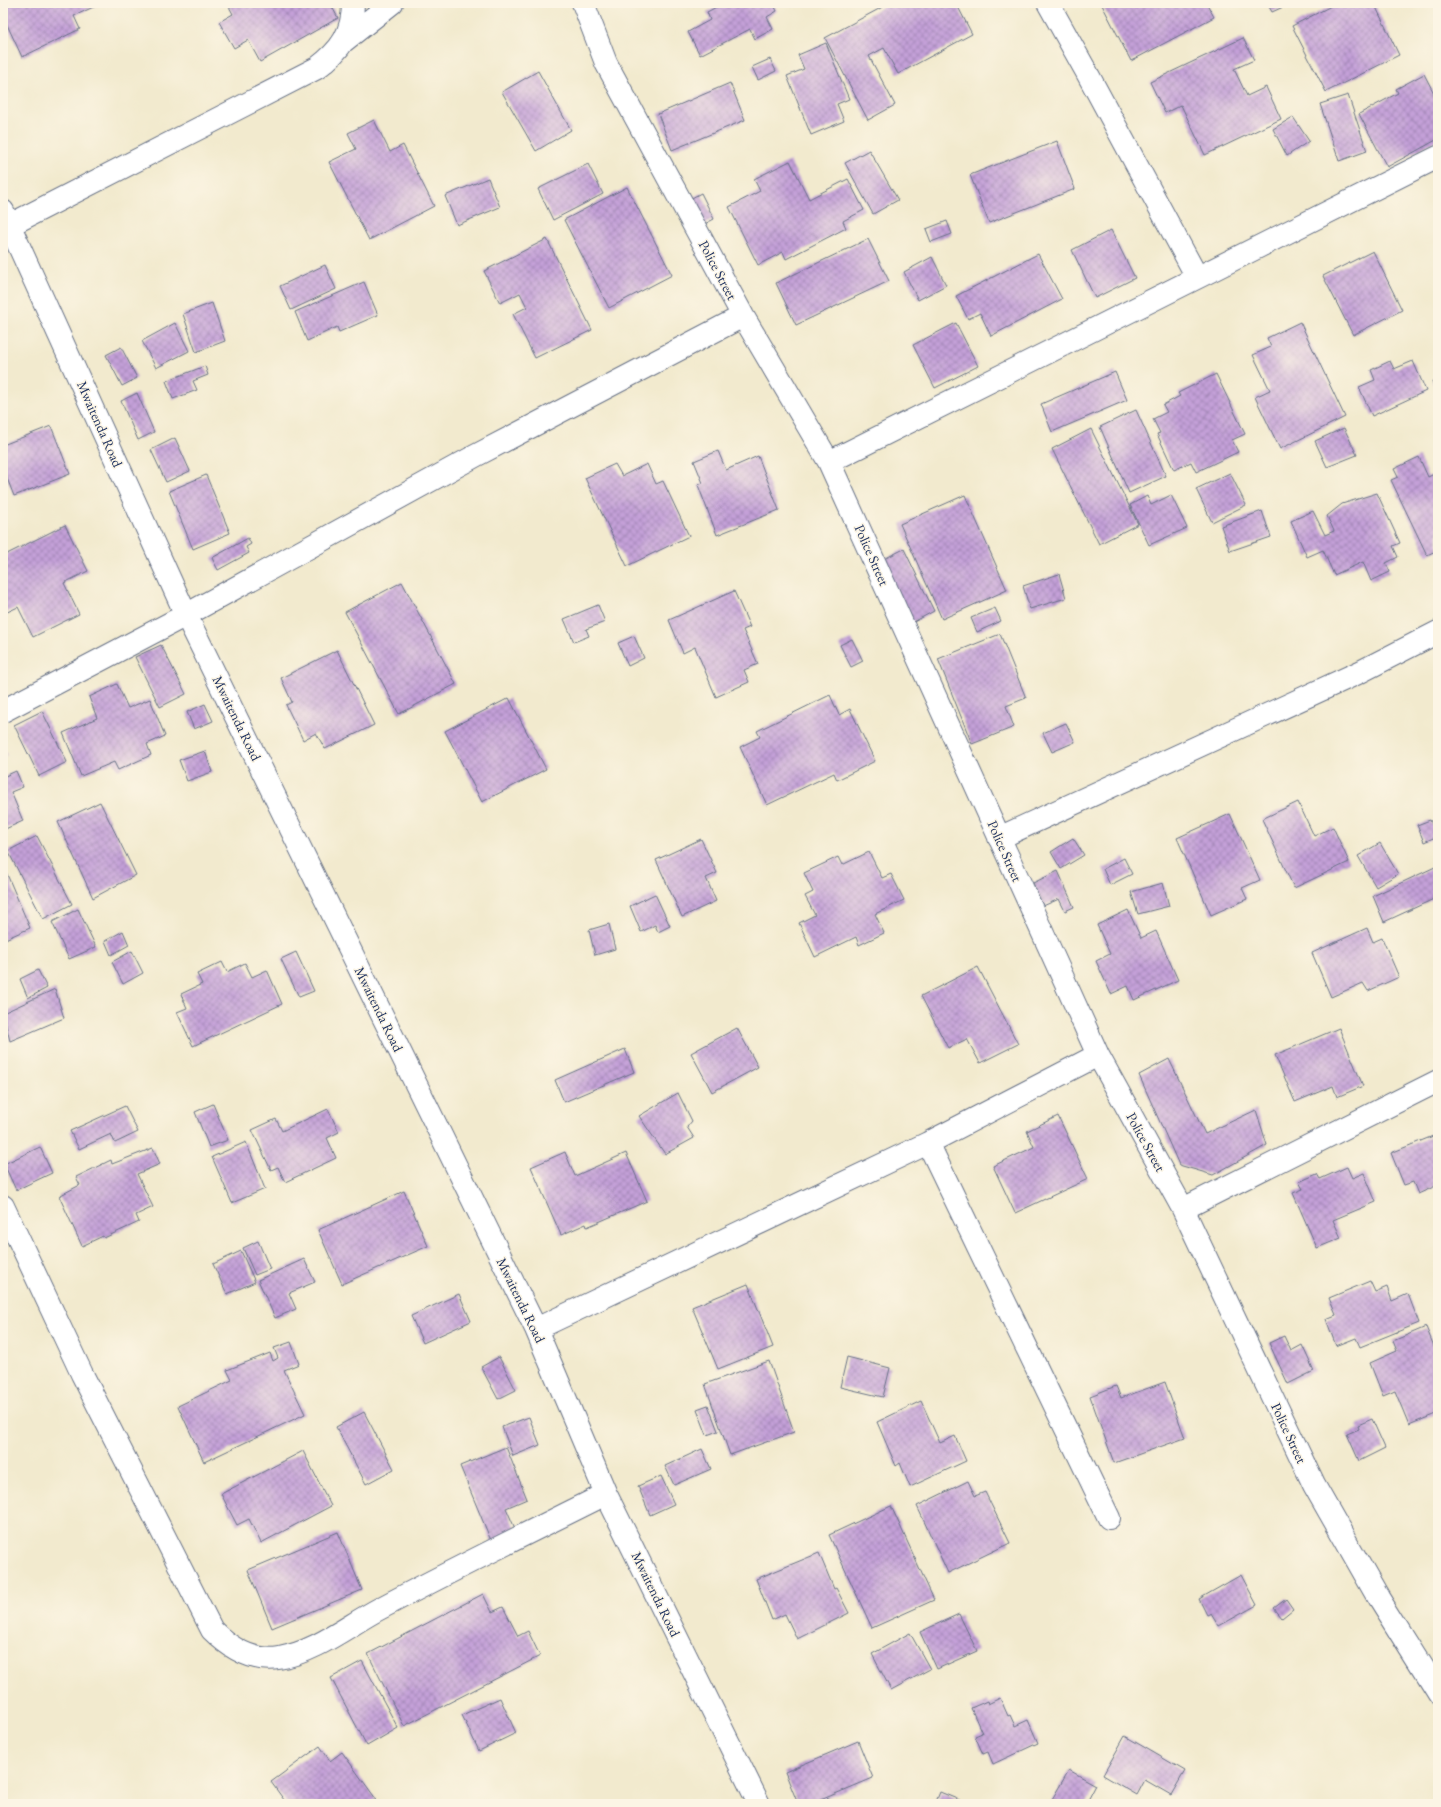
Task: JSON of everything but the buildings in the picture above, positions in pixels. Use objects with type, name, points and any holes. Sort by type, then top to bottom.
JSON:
[{"type":"street","points":[[6,218],[317,68],[333,56],[344,41],[351,23],[353,3]]},
{"type":"street","points":[[344,41],[392,3]]},
{"type":"street","name":"Police Street","points":[[583,3],[606,62],[743,316],[829,462],[1098,1055],[1183,1210],[1314,1485],[1379,1599],[1438,1693]]},
{"type":"street","points":[[1048,3],[1197,277]]},
{"type":"street","points":[[829,462],[1438,156]]},
{"type":"street","name":"Mwaitenda Road","points":[[6,218],[186,615],[536,1329],[606,1494],[759,1804]]},
{"type":"street","points":[[3,711],[186,615],[475,456],[743,316]]},
{"type":"street","points":[[999,838],[1360,672],[1438,632]]},
{"type":"street","points":[[536,1329],[928,1143],[1098,1055]]},
{"type":"street","points":[[1183,1210],[1438,1081]]},
{"type":"street","points":[[928,1143],[1109,1518]]},
{"type":"street","points":[[3,1206],[82,1374],[212,1630],[226,1644],[252,1657],[278,1658],[300,1653],[378,1610],[606,1494]]}]
